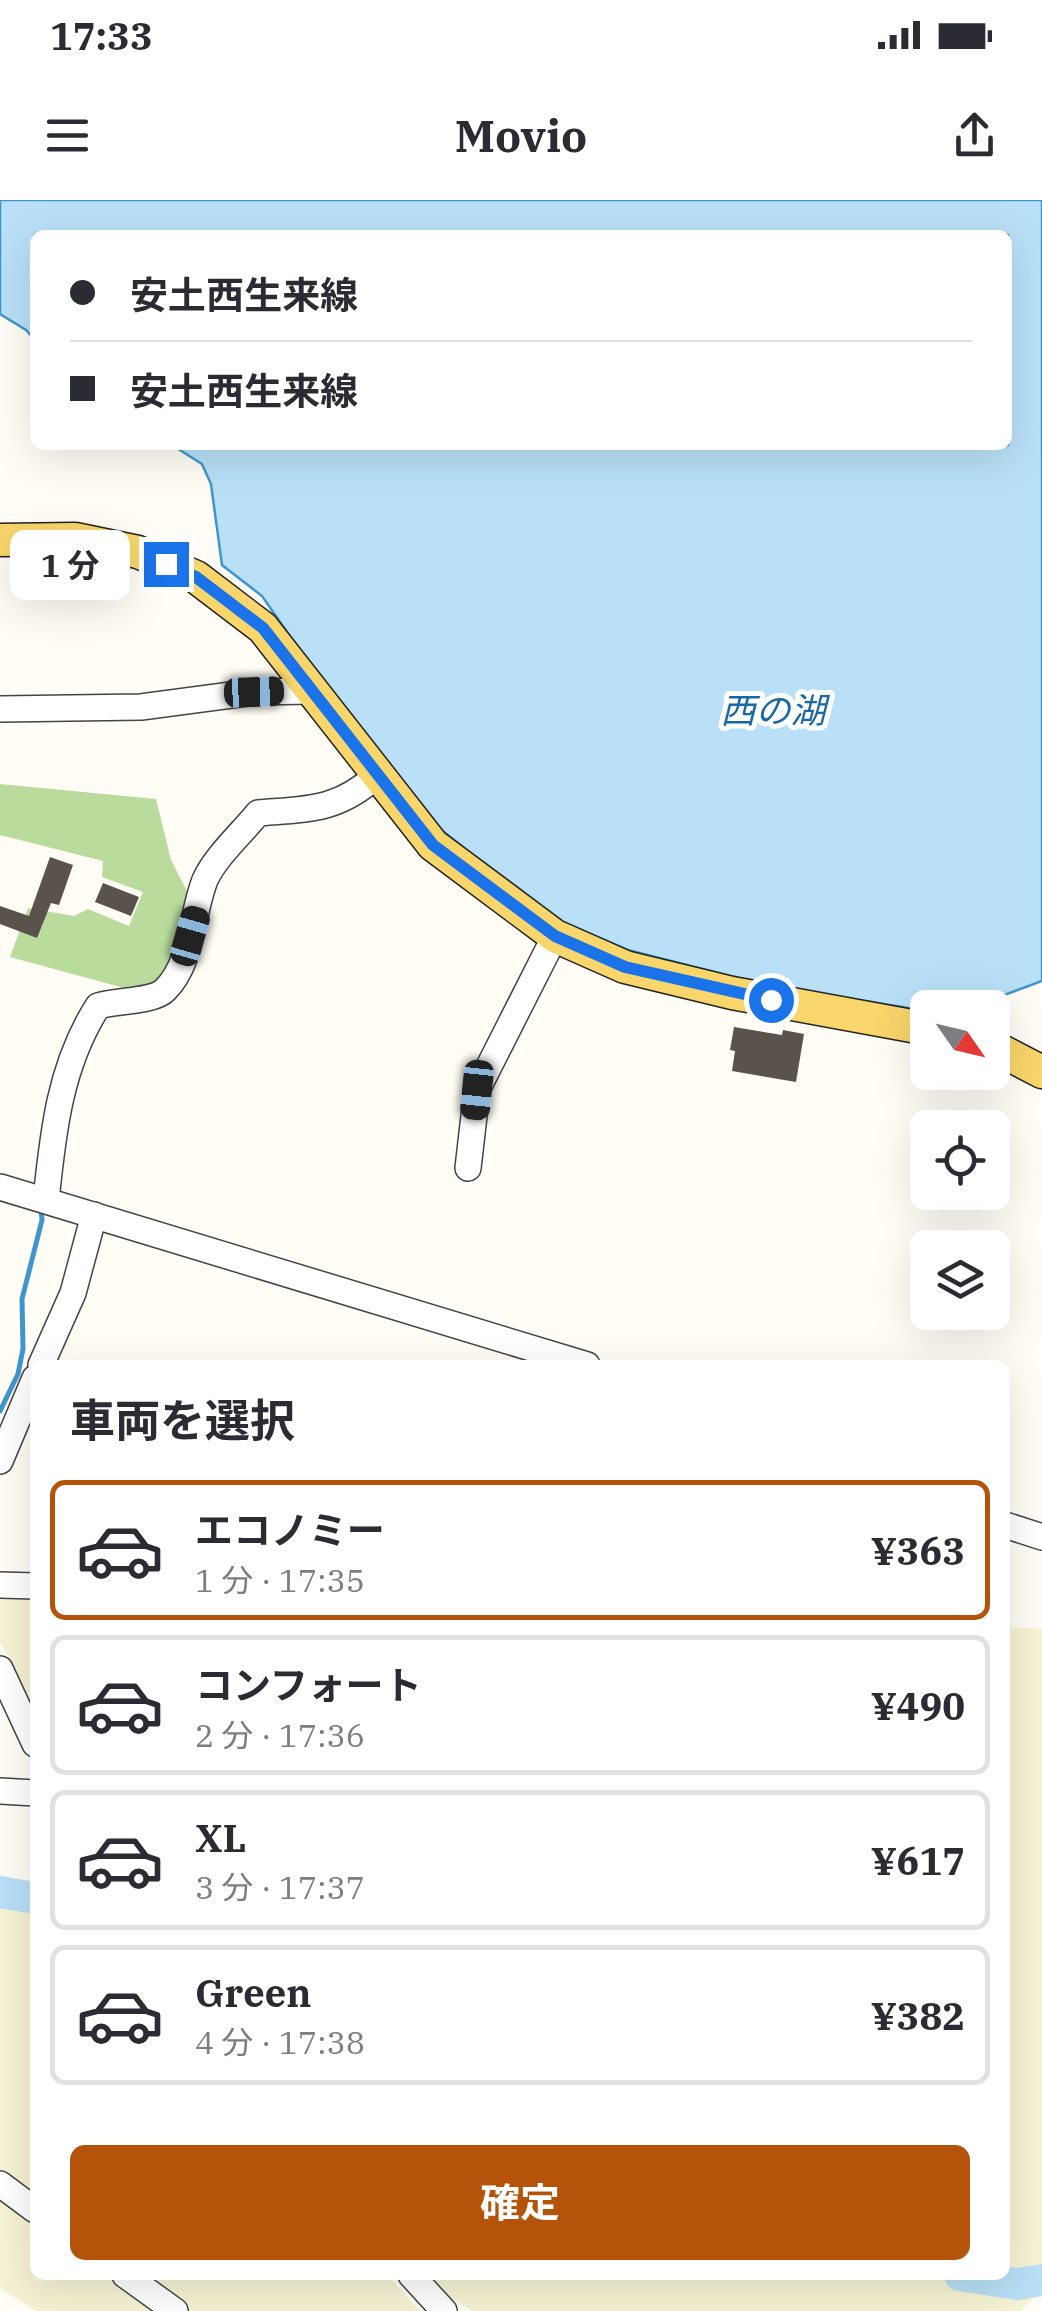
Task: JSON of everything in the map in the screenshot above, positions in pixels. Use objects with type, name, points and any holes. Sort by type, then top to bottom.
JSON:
[{"type":"main road","points":[[0,540],[75,539],[138,552],[196,577],[263,628],[433,845],[555,936],[642,972],[910,1026]]},
{"type":"main road","points":[[1010,1055],[1042,1072]]},
{"type":"street","points":[[0,708],[141,707],[254,692],[311,691]]},
{"type":"street","points":[[46,1200],[63,1083],[84,1027],[98,1006],[124,998],[146,1000],[164,992],[181,965],[206,877],[258,813],[324,808],[355,794],[376,776]]},
{"type":"street","points":[[468,1168],[477,1090],[555,936]]},
{"type":"street","points":[[0,1186],[571,1360]]},
{"type":"street","points":[[43,1360],[73,1293],[94,1215]]},
{"type":"street","points":[[0,1461],[30,1390]]},
{"type":"street","points":[[1010,1526],[1042,1537]]},
{"type":"street","points":[[0,1585],[30,1586]]},
{"type":"street","points":[[0,1669],[30,1733]]},
{"type":"street","points":[[0,1792],[30,1793]]},
{"type":"street","points":[[0,2184],[30,2206]]},
{"type":"street","points":[[132,2280],[175,2311]]},
{"type":"street","points":[[416,2280],[444,2311]]},
{"type":"shaded area","points":[[0,1597],[30,1598],[30,1699],[0,1642]]},
{"type":"shaded area","points":[[1010,1627],[1042,1629],[1042,2290],[1020,2311],[472,2311],[447,2296],[434,2280],[1010,2280]]},
{"type":"shaded area","points":[[0,1908],[30,1913],[30,2280],[392,2280],[420,2311],[36,2311],[0,2288]]},
{"type":"green space","points":[[0,784],[156,799],[171,860],[194,905],[162,986],[135,991],[10,957],[28,908],[74,916],[88,909],[129,926],[143,892],[102,877],[103,861],[0,835]]},
{"type":"water","name":"西の湖","points":[[0,200],[1042,200],[1042,981],[1010,993],[910,990],[910,1008],[765,985],[628,950],[546,915],[428,819],[355,729],[262,596],[222,565],[211,484],[202,464],[180,450],[1012,450],[1012,230],[30,230],[30,334],[0,314]]},
{"type":"building","points":[[50,857],[73,865],[59,905],[51,903],[37,938],[0,924],[0,906],[29,916]]},
{"type":"building","points":[[103,883],[139,897],[131,916],[95,902]]},
{"type":"building","points":[[734,1027],[782,1035],[783,1030],[804,1034],[796,1082],[732,1071]]},
{"type":"waterway","points":[[0,1411],[18,1374],[23,1349],[22,1299],[42,1220],[41,1208]]},
{"type":"waterway","points":[[0,1892],[30,1897]]},
{"type":"waterway","points":[[992,2280],[1017,2284],[1042,2280]]},
{"type":"route","points":[[166,564],[196,577],[263,628],[433,845],[555,936],[625,967],[771,1000]]}]
